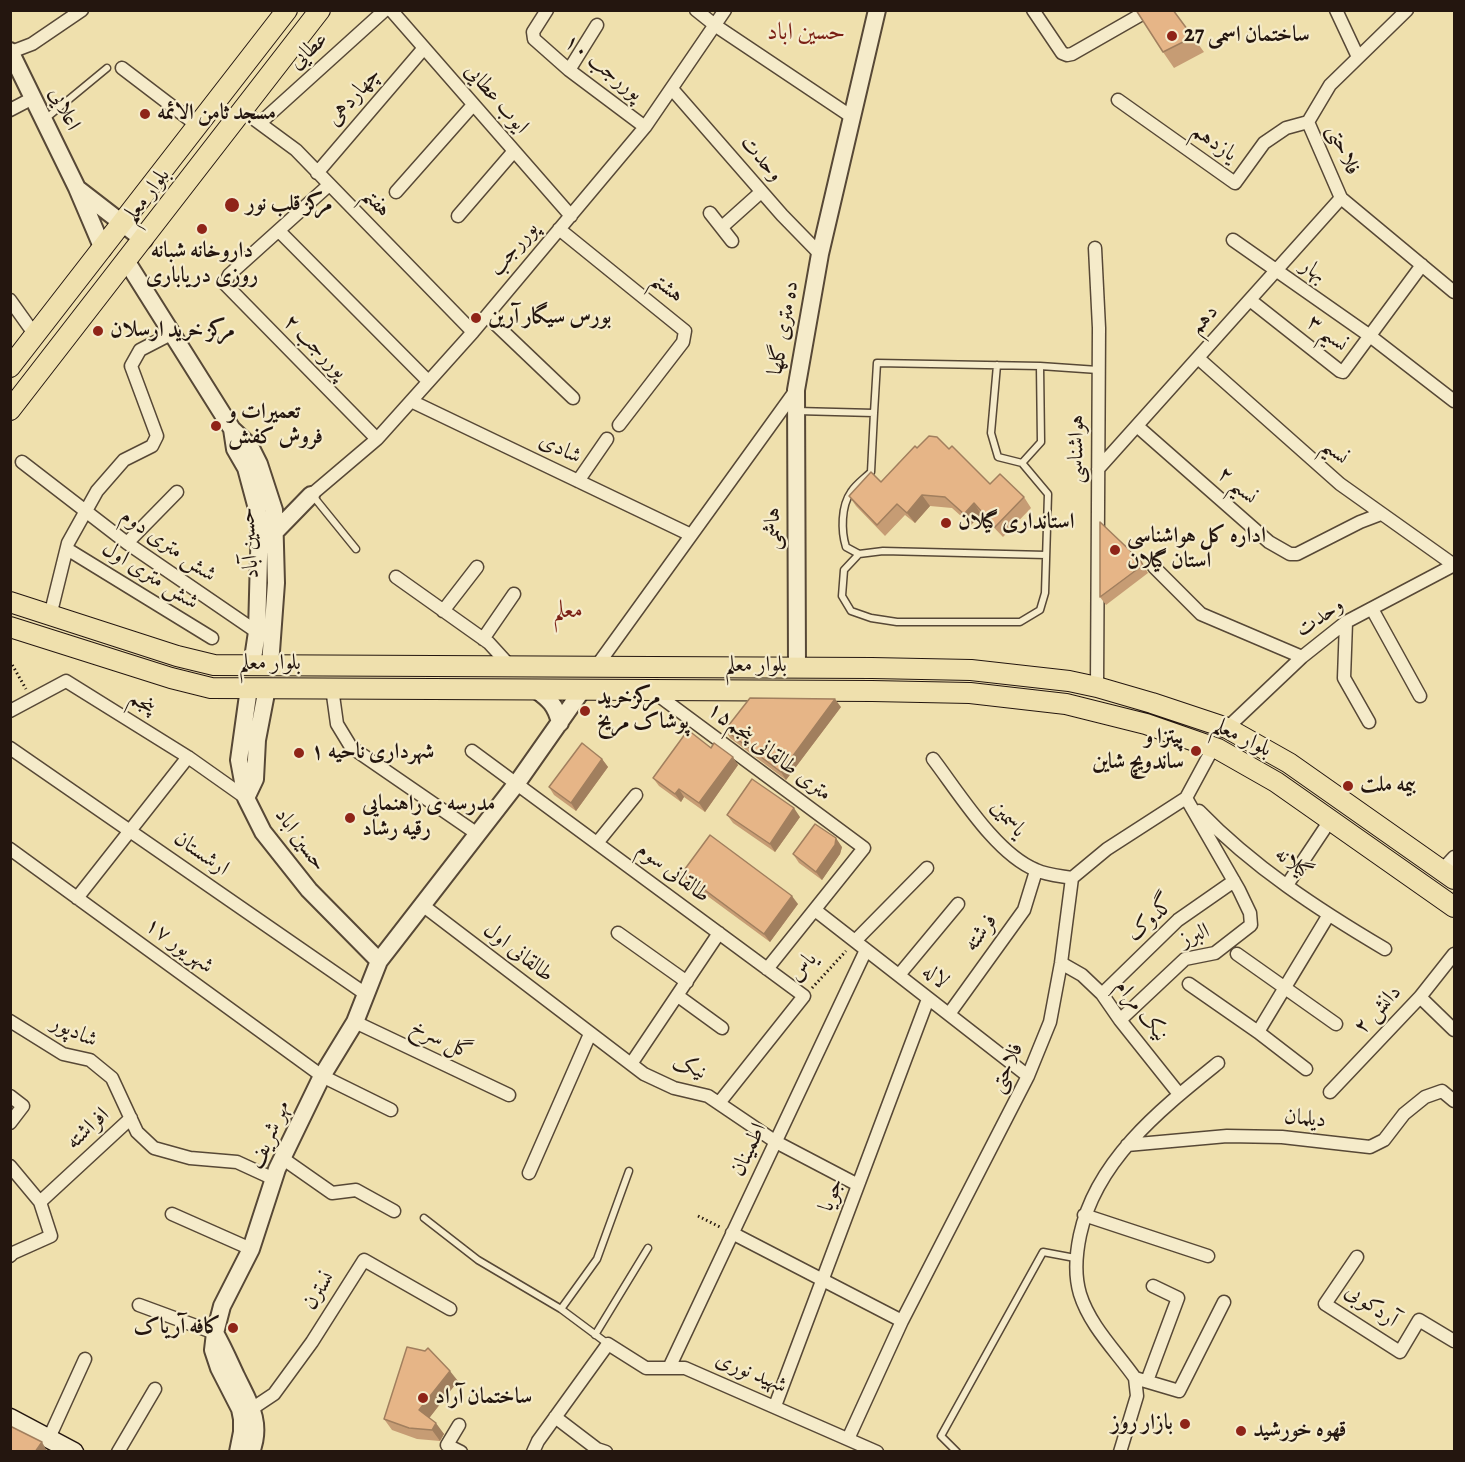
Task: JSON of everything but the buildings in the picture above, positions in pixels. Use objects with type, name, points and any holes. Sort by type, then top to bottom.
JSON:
[{"type":"main road","name":"بلوار معلم","points":[[10,367],[287,10]]},
{"type":"main road","name":"بلوار معلم","points":[[10,410],[127,262],[320,10]]},
{"type":"main road","name":"بلوار معلم","points":[[10,602],[214,665],[797,667],[971,670],[1070,681],[1152,703],[1227,729],[1288,763],[1450,869]]},
{"type":"main road","name":"بلوار معلم","points":[[10,627],[171,678],[211,688],[970,693],[1066,704],[1146,724],[1213,748],[1276,782],[1455,907]]},
{"type":"main road","points":[[258,688],[261,665]]},
{"type":"main road","points":[[583,689],[596,667]]},
{"type":"main road","points":[[1213,748],[1227,729]]},
{"type":"main road","points":[[10,1418],[74,1452]]},
{"type":"street","points":[[11,52],[32,44],[82,10]]},
{"type":"street","name":"عطایی","points":[[260,123],[385,10]]},
{"type":"street","name":"ایوب عطایی","points":[[391,10],[571,216]]},
{"type":"street","name":"پوررجب ۱۰","points":[[547,10],[532,36],[569,70],[645,127]]},
{"type":"street","points":[[696,10],[716,26],[852,117]]},
{"type":"street","name":"پوررجب","points":[[267,536],[376,439],[487,316],[645,127],[725,10]]},
{"type":"street","name":"ده متری گلها","points":[[596,667],[796,390],[820,254],[878,10]]},
{"type":"street","points":[[1033,10],[1062,53],[1066,55],[1072,54],[1130,16],[1149,10]]},
{"type":"street","points":[[1336,10],[1358,57]]},
{"type":"street","name":"فلاحتی","points":[[1407,10],[1330,86],[1308,122],[1341,198],[1455,292]]},
{"type":"street","points":[[569,70],[597,25]]},
{"type":"street","name":"چهاردهی","points":[[317,172],[424,48]]},
{"type":"street","name":"اعلایی","points":[[11,52],[77,188],[103,249]]},
{"type":"street","points":[[122,68],[198,126]]},
{"type":"street","name":"وحدت","points":[[672,89],[761,192],[820,254]]},
{"type":"street","points":[[10,110],[33,98]]},
{"type":"street","name":"یازدهم","points":[[1118,100],[1236,183],[1264,143],[1286,128],[1308,122]]},
{"type":"street","points":[[396,192],[473,105]]},
{"type":"street","name":"هفتم","points":[[243,111],[296,150],[473,332]]},
{"type":"street","points":[[458,216],[514,152]]},
{"type":"street","points":[[329,185],[279,231],[428,381]]},
{"type":"street","points":[[77,188],[144,240]]},
{"type":"street","points":[[722,227],[761,192]]},
{"type":"street","name":"دهم","points":[[1098,469],[1341,198]]},
{"type":"street","points":[[710,213],[732,241]]},
{"type":"street","name":"هشتم","points":[[559,230],[685,331],[683,342],[619,425]]},
{"type":"street","name":"پوررجب ۲","points":[[279,231],[229,275],[225,284],[376,439]]},
{"type":"street","name":"بهار","points":[[1233,240],[1370,336],[1455,400]]},
{"type":"street","name":"هواشناسی","points":[[1095,249],[1098,370],[1097,687]]},
{"type":"street","name":"حسین آباد","points":[[127,262],[232,429],[250,446],[259,464],[267,515],[257,632],[261,665]]},
{"type":"street","points":[[1370,336],[1422,265]]},
{"type":"street","points":[[10,300],[35,335]]},
{"type":"street","name":"نسیم ۳","points":[[1250,300],[1343,372],[1370,336]]},
{"type":"street","points":[[487,316],[573,398]]},
{"type":"street","name":"شش متری دوم","points":[[50,616],[67,549],[97,491],[124,460],[152,446],[157,436],[131,366],[140,350],[171,334]]},
{"type":"street","name":"نسیم","points":[[1198,358],[1340,484],[1455,565]]},
{"type":"street","name":"هاشمی","points":[[796,390],[797,667]]},
{"type":"street","name":"شادی","points":[[411,401],[691,535]]},
{"type":"street","name":"نسیم ٢","points":[[1137,426],[1269,542],[1290,554],[1297,554],[1360,522],[1381,514]]},
{"type":"street","points":[[578,481],[607,439]]},
{"type":"street","points":[[22,462],[85,513]]},
{"type":"street","points":[[127,543],[177,492]]},
{"type":"street","name":"پوررجب","points":[[267,515],[312,495]]},
{"type":"street","name":"شش متری دوم","points":[[85,513],[257,632]]},
{"type":"street","name":"حسین آباد","points":[[261,665],[276,583],[267,536]]},
{"type":"street","name":"شش متری اول","points":[[67,549],[212,638]]},
{"type":"street","name":"وحدت","points":[[1227,729],[1302,657],[1346,622],[1455,565]]},
{"type":"street","points":[[443,611],[477,567]]},
{"type":"street","points":[[1154,567],[1201,614],[1302,657]]},
{"type":"street","points":[[396,577],[483,639],[510,666]]},
{"type":"street","points":[[483,639],[514,594]]},
{"type":"street","points":[[1372,609],[1420,696]]},
{"type":"street","points":[[1346,622],[1344,678],[1369,722]]},
{"type":"street","name":"پنجم","points":[[10,711],[66,681],[188,757],[246,798]]},
{"type":"street","points":[[246,798],[255,779],[258,688]]},
{"type":"street","name":"حسین اباد","points":[[258,688],[244,719],[238,760],[246,798],[263,832],[309,890],[379,961]]},
{"type":"street","points":[[332,688],[338,724],[351,747],[476,833]]},
{"type":"street","points":[[535,689],[550,699],[557,710],[560,723]]},
{"type":"street","name":"مهر شریف","points":[[251,1452],[256,1423],[219,1368],[213,1350],[222,1306],[251,1249],[282,1158],[322,1076],[355,1022],[379,961],[517,783],[583,689]]},
{"type":"street","name":"۱۵متری طالقانی پنجم","points":[[650,690],[864,848],[815,910]]},
{"type":"street","name":"ارشستان","points":[[10,748],[367,995]]},
{"type":"street","points":[[1072,878],[1107,849],[1186,798],[1213,748]]},
{"type":"street","points":[[472,751],[517,783]]},
{"type":"street","points":[[77,897],[188,757]]},
{"type":"street","name":"یاسمین","points":[[933,759],[980,821],[1011,856],[1036,871],[1072,878]]},
{"type":"street","name":"طالقانی سوم","points":[[517,783],[804,996]]},
{"type":"street","points":[[597,843],[636,795]]},
{"type":"street","points":[[1186,798],[1234,881]]},
{"type":"street","name":"گیلانه","points":[[1186,798],[1228,841],[1328,916],[1385,949]]},
{"type":"street","points":[[1287,885],[1331,819]]},
{"type":"street","name":"۱۷ شهریور","points":[[10,849],[322,1076],[391,1110]]},
{"type":"street","points":[[855,941],[927,868]]},
{"type":"street","name":"فرشته","points":[[948,1014],[1024,910],[1036,871]]},
{"type":"street","name":"فلاحتی","points":[[848,1439],[902,1321],[1028,1076],[1050,1022],[1061,963],[1072,878]]},
{"type":"street","name":"البرز","points":[[1120,1020],[1185,959],[1215,953],[1228,945],[1251,924],[1250,913],[1234,881]]},
{"type":"street","name":"گدوک","points":[[1102,994],[1178,920],[1234,881]]},
{"type":"street","name":"طالقانی اول","points":[[421,904],[590,1034]]},
{"type":"street","points":[[899,975],[958,904]]},
{"type":"street","points":[[767,969],[815,910]]},
{"type":"street","name":"لاله","points":[[815,910],[1028,1076]]},
{"type":"street","points":[[1258,1032],[1328,916]]},
{"type":"street","points":[[618,933],[687,982]]},
{"type":"street","points":[[631,1064],[719,933]]},
{"type":"street","name":"اطمینان","points":[[669,1368],[866,950]]},
{"type":"street","points":[[1237,954],[1336,1024]]},
{"type":"street","name":"دانش ۲","points":[[1330,1092],[1420,997],[1455,954]]},
{"type":"street","name":"نیک مرام","points":[[1061,963],[1082,975],[1102,994],[1179,1094]]},
{"type":"street","points":[[1189,984],[1306,1069]]},
{"type":"street","points":[[678,996],[722,1028]]},
{"type":"street","name":"یاس","points":[[719,1103],[804,996]]},
{"type":"street","points":[[1420,997],[1455,1030]]},
{"type":"street","name":"جویا","points":[[775,1406],[928,999]]},
{"type":"street","name":"شادپور","points":[[10,1021],[63,1054],[90,1060],[112,1078],[130,1118]]},
{"type":"street","name":"گل سرخ","points":[[355,1022],[509,1095]]},
{"type":"street","points":[[529,1173],[590,1034]]},
{"type":"street","name":"نیک","points":[[590,1034],[644,1074],[674,1088],[708,1096],[776,1142],[858,1185]]},
{"type":"street","points":[[1218,1062],[1179,1094],[1127,1145],[1101,1180],[1084,1215],[1075,1258],[1080,1293],[1091,1318],[1141,1380],[1179,1391],[1224,1302]]},
{"type":"street","name":"دیلمان","points":[[1127,1145],[1227,1136],[1282,1137],[1370,1147],[1383,1140],[1404,1114],[1425,1097],[1442,1091],[1455,1101]]},
{"type":"street","points":[[10,1096],[23,1106],[10,1123]]},
{"type":"street","name":"افراشته","points":[[40,1202],[130,1118],[137,1132],[154,1148],[190,1158],[237,1162],[274,1179]]},
{"type":"street","points":[[282,1158],[332,1193],[356,1190],[394,1211]]},
{"type":"street","points":[[10,1166],[40,1202],[51,1236],[10,1256]]},
{"type":"street","points":[[172,1214],[251,1249]]},
{"type":"street","points":[[1084,1215],[1208,1256]]},
{"type":"street","points":[[732,1233],[902,1321]]},
{"type":"street","name":"آردکوبی","points":[[1357,1257],[1325,1304],[1400,1352],[1419,1320],[1455,1341]]},
{"type":"street","name":"نسترن","points":[[246,1408],[274,1394],[312,1342],[364,1260],[450,1309]]},
{"type":"street","points":[[1120,1452],[1141,1380],[1178,1298],[1153,1286]]},
{"type":"street","points":[[139,1305],[215,1333]]},
{"type":"street","points":[[533,1452],[538,1441],[608,1344]]},
{"type":"street","name":"شهید نوری","points":[[608,1344],[646,1368],[685,1368],[878,1452]]},
{"type":"street","points":[[49,1438],[85,1359]]},
{"type":"street","points":[[118,1452],[154,1389]]},
{"type":"street","name":"مهر شریف","points":[[237,1452],[246,1408]]},
{"type":"street","points":[[555,1417],[597,1449],[606,1452]]},
{"type":"street","points":[[459,1425],[447,1445],[461,1452]]},
{"type":"lane","points":[[44,120],[107,68]]},
{"type":"lane","points":[[1046,555],[883,551],[860,554],[846,547],[842,536],[844,505],[851,492],[871,472],[877,363],[1040,366],[1098,370]]},
{"type":"lane","points":[[860,554],[843,570],[842,596],[850,611],[871,618],[897,622],[1020,622],[1040,610],[1046,593],[1048,494],[1022,463],[998,457],[991,433],[997,365]]},
{"type":"lane","points":[[1022,463],[1041,442],[1040,366]]},
{"type":"lane","points":[[796,411],[874,413]]},
{"type":"lane","points":[[312,495],[356,549]]},
{"type":"lane","points":[[561,1309],[597,1259],[629,1171]]},
{"type":"lane","points":[[423,1218],[478,1260],[561,1309],[608,1344]]},
{"type":"lane","points":[[595,1335],[648,1248]]},
{"type":"lane","points":[[957,1452],[941,1436],[1043,1252],[1075,1258]]},
{"type":"path","points":[[10,661],[31,699]]},
{"type":"path","name":"یاس","points":[[804,996],[855,941]]},
{"type":"path","points":[[698,1216],[732,1233]]},
{"type":"place","name":"ساختمان اسمی 27","points":[[1172,36]]},
{"type":"place","name":"مسجد ثامن الائمه","points":[[145,114]]},
{"type":"place","name":"مرکز قلب نور","points":[[232,205]]},
{"type":"place","name":"داروخانه شبانه روزی دریاباری","points":[[202,229]]},
{"type":"place","name":"بورس سیگار آرین","points":[[476,318]]},
{"type":"place","name":"مرکز خرید ارسلان","points":[[98,331]]},
{"type":"place","name":"تعمیرات و فروش کفش","points":[[216,426]]},
{"type":"place","name":"استانداری گیلان","points":[[946,523]]},
{"type":"place","name":"اداره کل هواشناسی استان گیلان","points":[[1115,550]]},
{"type":"place","name":"مرکزخرید پوشاک مریخ","points":[[585,711]]},
{"type":"place","name":"پیتزا و ساندویچ شاین","points":[[1196,751]]},
{"type":"place","name":"شهرداری ناحیه ۱","points":[[299,753]]},
{"type":"place","name":"بیمه ملت","points":[[1348,786]]},
{"type":"place","name":"مدرسه ی راهنمایی رقیه رشاد","points":[[350,818]]},
{"type":"place","name":"کافه آریاک","points":[[233,1328]]},
{"type":"place","name":"ساختمان آراد","points":[[423,1398]]},
{"type":"place","name":"بازار روز","points":[[1185,1424]]},
{"type":"place","name":"قهوه خورشید","points":[[1241,1431]]},
{"type":"district","name":"حسین اباد","points":[[806,33]]},
{"type":"district","name":"معلم","points":[[568,611]]}]
